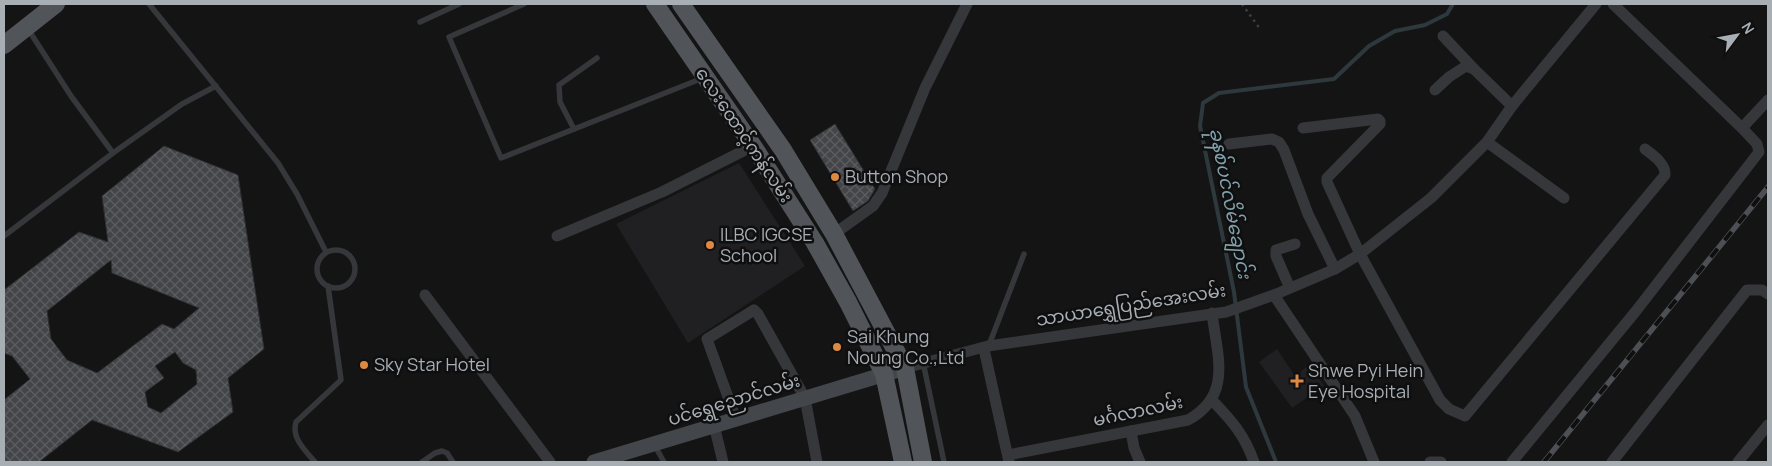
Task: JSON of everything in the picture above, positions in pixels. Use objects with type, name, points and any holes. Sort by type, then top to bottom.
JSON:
[{"type":"main road","points":[[4,45],[56,4]]},
{"type":"main road","name":"လေးထောင့်ကန်လမ်း","points":[[655,4],[755,149],[815,243],[884,374],[903,462]]},
{"type":"main road","name":"လေးထောင့်ကန်လမ်း","points":[[681,4],[775,139],[834,234],[905,368],[923,462]]},
{"type":"main road","points":[[755,149],[775,139]]},
{"type":"street","points":[[834,234],[873,206],[882,193],[925,88],[967,4]]},
{"type":"street","name":"သာယာရွှေပြည်အေးလမ်း","points":[[884,374],[923,362],[986,347],[1226,312],[1274,295],[1289,286],[1335,269],[1360,254],[1431,198],[1487,142],[1512,106],[1596,4]]},
{"type":"street","points":[[1512,462],[1636,311],[1759,152],[1759,148],[1742,128],[1613,4]]},
{"type":"street","points":[[1443,36],[1512,106]]},
{"type":"street","points":[[1435,90],[1466,66],[1474,69]]},
{"type":"street","points":[[1742,128],[1768,100]]},
{"type":"street","points":[[1303,128],[1380,121],[1380,124],[1327,178],[1328,187],[1360,254],[1440,400],[1449,409],[1465,416],[1665,175],[1665,169],[1659,161],[1645,149]]},
{"type":"street","points":[[1229,144],[1272,139],[1279,142],[1284,150],[1308,214],[1335,269]]},
{"type":"street","points":[[1487,142],[1564,198]]},
{"type":"street","points":[[557,236],[662,192],[755,149]]},
{"type":"street","points":[[1289,286],[1276,256],[1276,250],[1295,244]]},
{"type":"street","points":[[1612,462],[1747,290],[1765,292]]},
{"type":"street","points":[[425,295],[550,462]]},
{"type":"street","points":[[1274,295],[1355,416],[1374,462]]},
{"type":"street","points":[[736,418],[707,339],[754,310],[805,398],[817,462]]},
{"type":"street","name":"မင်္ဂလာလမ်း","points":[[1009,459],[1188,420],[1200,414],[1212,400],[1220,380],[1212,313]]},
{"type":"street","points":[[986,347],[1009,459]]},
{"type":"street","name":"ပင်ရွှေညောင်လမ်း","points":[[594,462],[884,374]]},
{"type":"street","points":[[1212,400],[1239,429],[1254,462]]},
{"type":"street","points":[[714,425],[723,462]]},
{"type":"street","points":[[1131,431],[1134,448],[1140,462]]},
{"type":"street","points":[[1738,462],[1766,431]]},
{"type":"street","points":[[1430,462],[1441,462]]},
{"type":"lane","points":[[149,4],[278,163],[326,252]]},
{"type":"lane","points":[[420,22],[459,4]]},
{"type":"lane","points":[[524,4],[449,37],[501,158],[705,77]]},
{"type":"lane","points":[[26,27],[71,96],[112,153]]},
{"type":"lane","points":[[574,129],[560,102],[560,85],[597,58]]},
{"type":"lane","points":[[4,236],[112,153],[182,104],[216,86]]},
{"type":"lane","points":[[338,250],[352,259],[354,271],[349,282],[345,285],[339,287],[328,286],[317,272],[318,261],[326,252],[338,250]]},
{"type":"lane","points":[[986,347],[1024,254]]},
{"type":"lane","points":[[315,462],[297,438],[294,430],[296,422],[341,380],[328,286]]},
{"type":"lane","points":[[923,362],[944,462]]},
{"type":"lane","points":[[654,444],[664,462]]},
{"type":"lane","points":[[422,462],[436,452],[442,451],[447,453],[453,462]]},
{"type":"path","points":[[1242,4],[1260,29]]},
{"type":"shaded area","name":"ILBC IGCSE School","points":[[739,163],[805,266],[688,343],[616,224]]},
{"type":"shaded area","name":"Shwe Pyi Hein Eye Hospital","points":[[1277,349],[1295,376],[1310,364],[1324,386],[1292,408],[1259,362]]},
{"type":"building","points":[[835,124],[875,189],[868,201],[853,211],[810,140]]},
{"type":"building","points":[[164,146],[238,175],[264,349],[228,378],[233,412],[178,452],[92,420],[39,462],[4,462],[4,400],[30,379],[12,356],[4,353],[4,290],[79,232],[108,242],[102,196]],"holes":[[[111,260],[112,273],[199,308],[174,329],[162,324],[97,373],[67,360],[51,339],[47,311]],[[175,352],[183,363],[196,370],[197,384],[161,413],[148,407],[145,392],[164,378],[155,366]]]},
{"type":"waterway","name":"ခုနစ်ပင်လိမ်ချောင်း","points":[[1276,462],[1246,387],[1234,292],[1200,126],[1203,103],[1219,93],[1334,79],[1369,46],[1395,31],[1425,25],[1447,14],[1453,4]]},
{"type":"railway","points":[[1544,462],[1768,187]]},
{"type":"place","name":"Button Shop","points":[[835,177]]},
{"type":"place","name":"ILBC IGCSE School","points":[[710,245]]},
{"type":"place","name":"Sai Khung Noung Co.,Ltd","points":[[837,347]]},
{"type":"place","name":"Sky Star Hotel","points":[[364,365]]},
{"type":"place","name":"Shwe Pyi Hein Eye Hospital","points":[[1297,381]]}]
